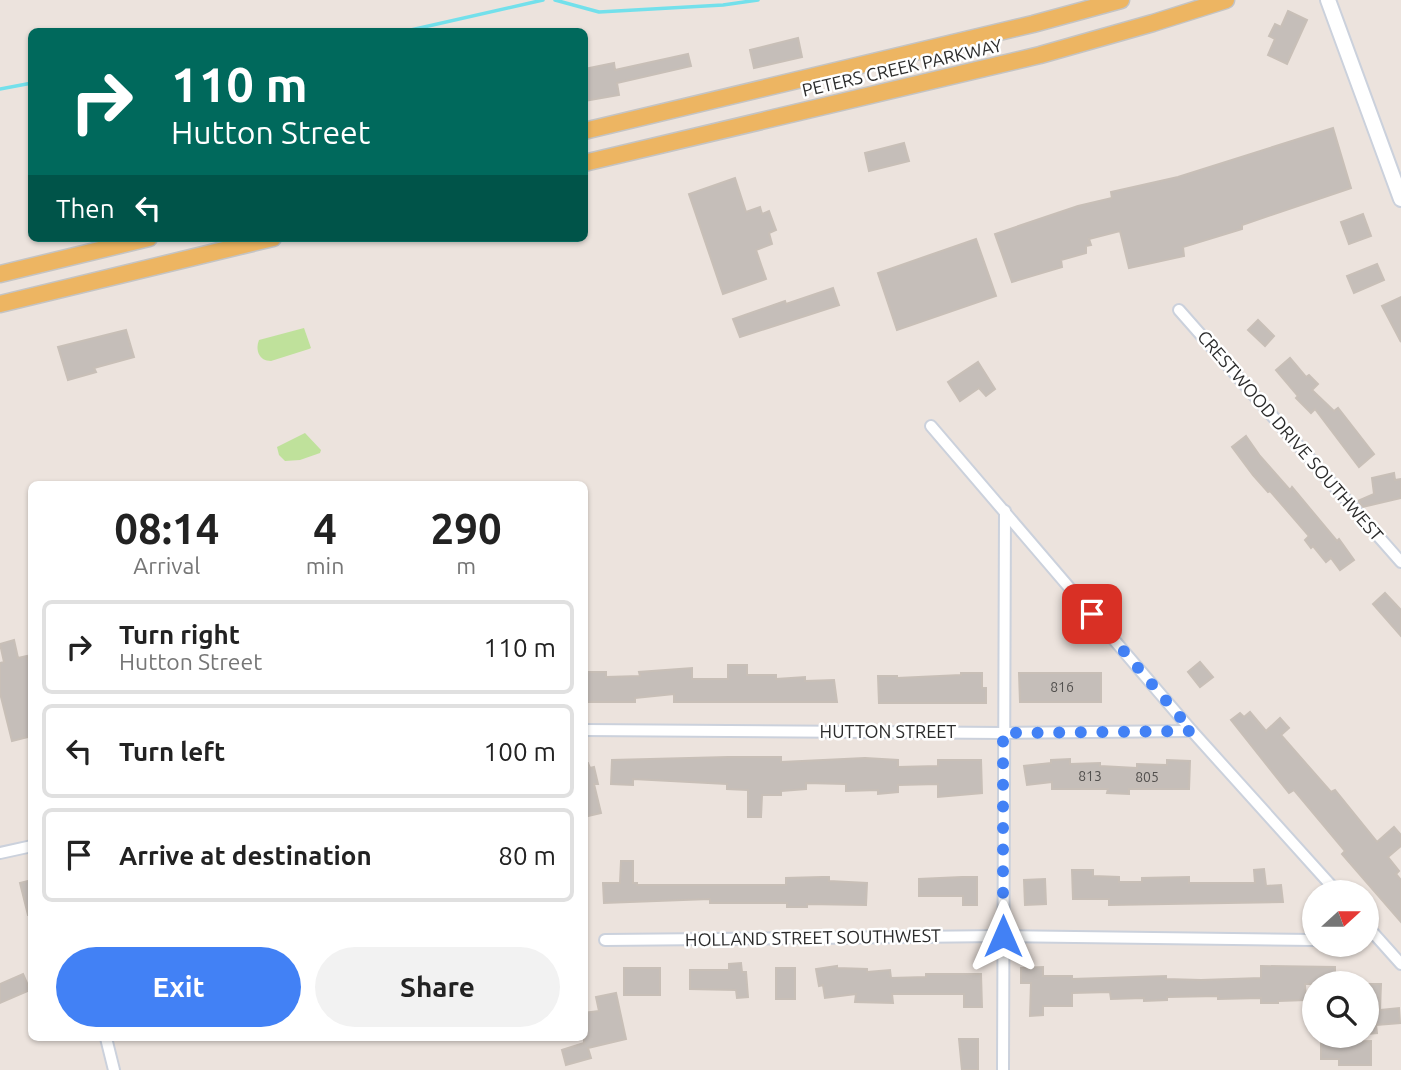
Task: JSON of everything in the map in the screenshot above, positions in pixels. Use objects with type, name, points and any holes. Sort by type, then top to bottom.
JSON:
[{"type":"main road","name":"PETERS CREEK PARKWAY","points":[[588,130],[996,33],[1121,0]]},
{"type":"main road","name":"PETERS CREEK PARKWAY","points":[[588,162],[1003,64],[1110,36],[1226,0]]},
{"type":"main road","points":[[996,33],[1003,64]]},
{"type":"main road","points":[[797,80],[805,110]]},
{"type":"main road","points":[[616,124],[624,154]]},
{"type":"main road","points":[[17,299],[4,273],[132,242]]},
{"type":"main road","points":[[0,304],[256,242]]},
{"type":"street","points":[[1328,0],[1401,199]]},
{"type":"street","name":"CRESTWOOD DRIVE SOUTHWEST","points":[[1179,310],[1397,549],[1401,562]]},
{"type":"street","points":[[931,426],[1192,731],[1326,880]]},
{"type":"street","points":[[1003,1070],[1005,512]]},
{"type":"street","name":"HUTTON STREET","points":[[588,730],[1003,733],[1192,731]]},
{"type":"street","points":[[0,853],[28,847]]},
{"type":"street","name":"HOLLAND STREET SOUTHWEST","points":[[605,940],[1003,936],[1302,940]]},
{"type":"street","points":[[1380,941],[1401,964]]},
{"type":"street","points":[[107,1041],[114,1070]]},
{"type":"green space","points":[[304,328],[311,348],[271,361],[259,354],[259,340]]},
{"type":"green space","points":[[305,433],[321,450],[320,453],[300,460],[285,461],[279,455],[277,447]]},
{"type":"building","points":[[1288,11],[1307,20],[1287,64],[1268,55],[1275,39],[1269,36],[1275,24],[1281,27]]},
{"type":"building","points":[[798,38],[802,57],[754,68],[750,50]]},
{"type":"building","points":[[688,54],[691,66],[617,83],[619,95],[588,100],[588,68],[614,63],[615,70]]},
{"type":"building","points":[[1333,128],[1351,188],[1242,225],[1242,229],[1183,247],[1184,256],[1129,268],[1120,231],[1089,239],[1091,245],[1086,246],[1086,253],[1061,260],[1062,267],[1012,282],[995,234],[1078,206],[1112,198],[1111,192],[1178,177]]},
{"type":"building","points":[[904,143],[909,161],[869,171],[865,153]]},
{"type":"building","points":[[735,178],[746,212],[760,207],[762,214],[769,211],[776,230],[769,233],[772,244],[756,250],[766,279],[723,294],[689,194]]},
{"type":"building","points":[[1363,214],[1371,236],[1349,244],[1341,222]]},
{"type":"building","points":[[976,239],[996,296],[897,330],[878,273]]},
{"type":"building","points":[[1377,264],[1384,280],[1354,293],[1347,276]]},
{"type":"building","points":[[833,288],[839,305],[740,337],[733,319]]},
{"type":"building","points":[[1401,297],[1401,342],[1382,306]]},
{"type":"building","points":[[1258,320],[1274,336],[1265,346],[1248,330]]},
{"type":"building","points":[[126,330],[134,357],[94,368],[96,372],[68,380],[58,347]]},
{"type":"building","points":[[1290,358],[1306,377],[1309,375],[1318,384],[1312,390],[1334,411],[1338,408],[1374,454],[1359,467],[1315,409],[1311,413],[1296,398],[1298,396],[1276,370]]},
{"type":"building","points":[[978,362],[995,389],[986,396],[979,388],[960,401],[948,382]]},
{"type":"building","points":[[1246,436],[1260,456],[1290,490],[1292,487],[1337,541],[1339,539],[1354,560],[1340,570],[1331,558],[1326,562],[1313,546],[1311,548],[1305,540],[1309,536],[1253,475],[1232,447]]},
{"type":"building","points":[[1394,473],[1395,480],[1401,479],[1401,498],[1363,507],[1358,501],[1374,494],[1372,478]]},
{"type":"building","points":[[1385,593],[1401,610],[1401,636],[1373,604]]},
{"type":"building","points":[[14,640],[18,658],[27,656],[28,659],[28,737],[12,741],[0,693],[0,663],[4,662],[0,644]]},
{"type":"building","points":[[1200,662],[1213,677],[1200,687],[1188,672]]},
{"type":"building","points":[[728,665],[747,665],[747,675],[776,675],[776,679],[805,677],[805,681],[834,680],[837,702],[674,702],[674,694],[635,698],[635,702],[588,702],[588,672],[606,672],[606,677],[640,676],[639,672],[692,668],[692,679],[728,679]]},
{"type":"building","points":[[982,673],[986,703],[879,703],[878,676],[897,678]]},
{"type":"building","points":[[1019,673],[1101,673],[1101,702],[1020,702]]},
{"type":"building","points":[[1250,712],[1266,731],[1280,718],[1289,728],[1281,735],[1331,792],[1335,790],[1377,842],[1394,827],[1401,835],[1401,846],[1388,857],[1399,871],[1396,874],[1401,880],[1401,922],[1379,897],[1379,880],[1365,880],[1342,854],[1345,851],[1294,790],[1289,793],[1231,720],[1240,713],[1244,717]]},
{"type":"building","points":[[781,757],[781,762],[865,758],[898,760],[898,767],[938,766],[938,760],[981,760],[982,793],[938,797],[938,784],[898,785],[898,792],[878,794],[878,790],[846,791],[846,784],[806,783],[806,789],[781,791],[781,795],[762,795],[761,817],[748,817],[748,790],[727,789],[727,784],[633,779],[633,785],[611,784],[612,760]]},
{"type":"building","points":[[1070,759],[1070,764],[1100,763],[1100,766],[1137,768],[1137,764],[1167,765],[1167,760],[1190,761],[1189,789],[1129,789],[1129,794],[1107,793],[1108,789],[1052,789],[1052,782],[1027,785],[1024,766]]},
{"type":"building","points":[[588,763],[590,768],[594,767],[598,784],[594,784],[601,813],[588,816]]},
{"type":"building","points":[[621,861],[633,861],[633,883],[637,885],[786,885],[786,878],[822,877],[829,877],[829,881],[867,883],[866,905],[807,904],[807,907],[787,907],[787,903],[710,903],[710,899],[604,903],[603,883],[620,883]]},
{"type":"building","points":[[1264,869],[1266,886],[1281,885],[1283,902],[1109,905],[1109,899],[1073,899],[1072,870],[1093,870],[1093,876],[1119,877],[1119,882],[1142,882],[1142,878],[1189,877],[1189,883],[1255,883],[1254,870]]},
{"type":"building","points":[[977,877],[977,905],[963,905],[963,896],[919,896],[919,879]]},
{"type":"building","points":[[1045,879],[1046,904],[1025,905],[1024,880]]},
{"type":"building","points":[[28,881],[28,915],[20,883]]},
{"type":"building","points":[[741,963],[742,972],[746,972],[748,997],[737,998],[736,990],[690,989],[690,970],[729,970],[729,964]]},
{"type":"building","points":[[837,966],[867,969],[867,972],[890,970],[891,978],[926,977],[926,974],[981,974],[982,1007],[964,1007],[964,994],[892,994],[893,1003],[855,1002],[856,994],[825,998],[823,985],[819,986],[816,969]]},
{"type":"building","points":[[1261,966],[1335,967],[1335,971],[1302,971],[1302,1000],[1261,1003],[1261,998],[1218,999],[1218,996],[1167,997],[1167,1000],[1144,1001],[1144,998],[1111,999],[1110,992],[1072,993],[1072,1006],[1043,1006],[1043,1015],[1030,1016],[1031,983],[1021,983],[1021,968],[1043,967],[1043,976],[1072,976],[1072,979],[1166,976],[1166,979],[1201,980],[1261,978]]},
{"type":"building","points":[[624,968],[660,968],[660,995],[624,995]]},
{"type":"building","points":[[776,968],[795,968],[795,999],[776,999]]},
{"type":"building","points":[[23,974],[28,991],[0,1003],[0,984]]},
{"type":"building","points":[[1379,984],[1380,1010],[1399,1008],[1400,1023],[1379,1025]]},
{"type":"building","points":[[616,993],[626,1039],[588,1048],[591,1058],[566,1065],[562,1050],[588,1041],[588,1012],[599,1011],[596,997]]},
{"type":"building","points":[[959,1039],[978,1039],[978,1070],[962,1070]]},
{"type":"building","points":[[1321,1048],[1371,1048],[1371,1065],[1339,1065],[1339,1059],[1321,1059]]},
{"type":"waterway","points":[[420,28],[543,0]]},
{"type":"waterway","points":[[555,0],[599,12],[723,5],[758,0]]},
{"type":"waterway","points":[[0,89],[28,84]]},
{"type":"route","points":[[1003,936],[1003,733],[1192,731],[1092,614]]}]
